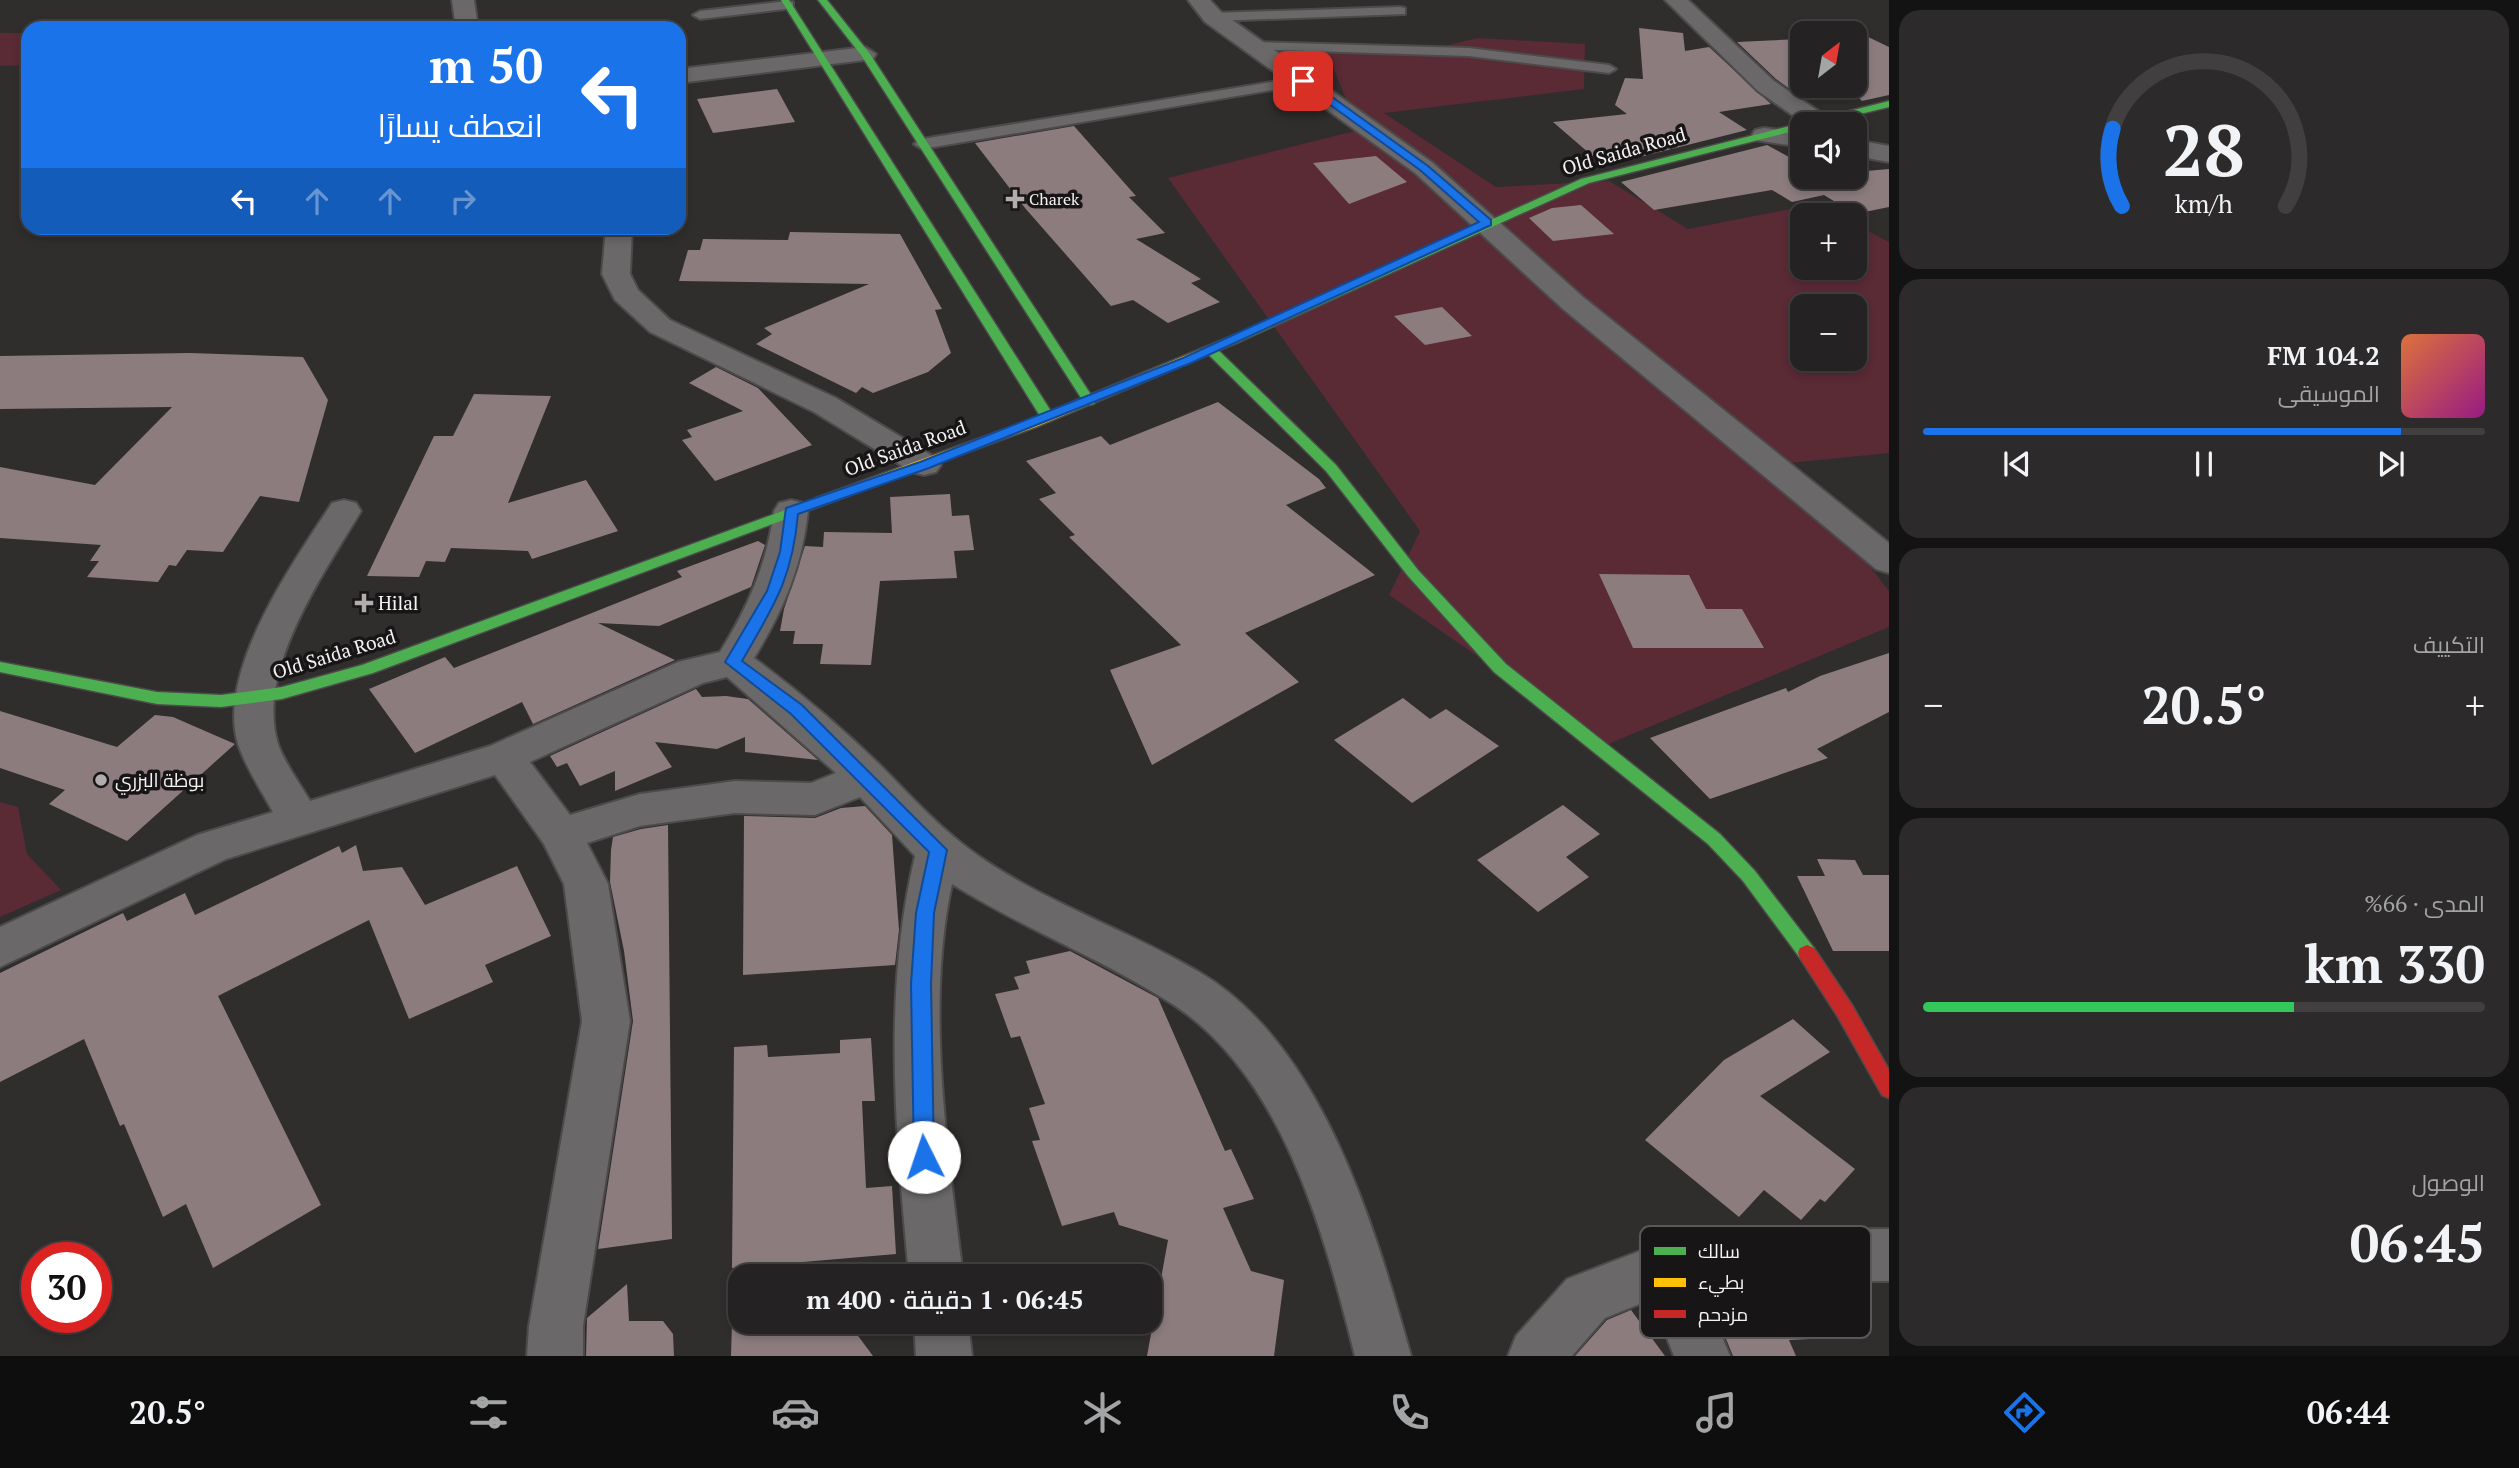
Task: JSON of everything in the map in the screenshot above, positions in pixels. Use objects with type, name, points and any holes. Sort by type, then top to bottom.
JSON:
[{"type":"main road","points":[[822,0],[864,54],[1089,401]]},
{"type":"main road","points":[[786,3],[1047,416]]},
{"type":"main road","points":[[1862,112],[1889,104]]},
{"type":"main road","name":"Old Saida Road","points":[[0,667],[136,697],[187,702],[252,699],[305,688],[368,669],[791,511],[924,465],[1089,401],[1211,350],[1487,222],[1584,181],[1764,135]]},
{"type":"main road","points":[[1211,350],[1331,468],[1412,573],[1500,668],[1714,839],[1749,876],[1788,924],[1845,1011],[1889,1089]]},
{"type":"street","points":[[463,0],[466,21]]},
{"type":"street","points":[[1676,0],[1792,112]]},
{"type":"street","points":[[1206,9],[1424,168],[1487,222],[1573,303],[1889,561]]},
{"type":"street","points":[[686,75],[864,54]]},
{"type":"street","points":[[1764,135],[1790,131]]},
{"type":"street","points":[[1867,150],[1889,154]]},
{"type":"street","points":[[619,235],[616,274],[625,294],[660,326],[825,405],[924,465]]},
{"type":"street","points":[[299,820],[258,743],[252,699],[264,662],[294,595],[344,511]]},
{"type":"street","points":[[0,948],[212,847],[505,757],[692,672],[733,662],[775,591],[787,552],[791,511]]},
{"type":"street","points":[[733,662],[796,709],[938,850],[1011,899],[1186,988],[1222,1012],[1245,1036],[1304,1127],[1364,1280],[1383,1356]]},
{"type":"street","points":[[505,757],[561,834],[586,884],[606,1021],[556,1326],[555,1356]]},
{"type":"street","points":[[561,834],[653,808],[735,797],[815,799],[866,777]]},
{"type":"street","points":[[935,1264],[921,1133],[920,1007],[925,913],[938,850]]},
{"type":"street","points":[[1871,1255],[1889,1255]]},
{"type":"street","points":[[1536,1356],[1586,1298],[1640,1277]]},
{"type":"street","points":[[941,1334],[944,1356]]},
{"type":"street","points":[[1695,1338],[1702,1356]]},
{"type":"lane","points":[[700,15],[786,3]]},
{"type":"lane","points":[[1206,9],[1400,11]]},
{"type":"lane","points":[[1254,46],[1469,52],[1609,69]]},
{"type":"lane","points":[[922,144],[1303,81]]},
{"type":"shaded area","points":[[0,33],[21,33],[21,65],[0,66]]},
{"type":"shaded area","points":[[1478,38],[1585,44],[1584,89],[1384,113],[1496,187],[1609,181],[1688,229],[1790,209],[1790,280],[1867,280],[1867,230],[1889,242],[1889,453],[1789,463],[1889,591],[1889,627],[1606,745],[1389,595],[1420,531],[1168,178],[1359,130],[1324,46],[1432,49]]},
{"type":"shaded area","points":[[0,802],[18,807],[27,854],[61,890],[0,917]]},
{"type":"building","points":[[1639,28],[1683,33],[1685,51],[1709,47],[1771,104],[1719,112],[1747,130],[1604,166],[1553,122],[1627,114],[1615,105],[1625,78],[1643,79]]},
{"type":"building","points":[[1867,36],[1889,47],[1889,95],[1862,101],[1859,98],[1867,98]]},
{"type":"building","points":[[1790,40],[1790,89],[1776,79],[1737,42]]},
{"type":"building","points":[[777,89],[795,122],[713,133],[697,99]]},
{"type":"building","points":[[1074,126],[1136,196],[1129,197],[1165,233],[1136,239],[1201,279],[1191,283],[1220,302],[1168,323],[1133,300],[1111,306],[1025,208],[975,143]]},
{"type":"building","points":[[1767,145],[1790,157],[1790,189],[1867,189],[1867,171],[1889,169],[1889,207],[1867,212],[1867,203],[1837,203],[1824,195],[1792,202],[1772,190],[1654,210],[1621,182]]},
{"type":"building","points":[[1376,156],[1407,182],[1349,204],[1313,163]]},
{"type":"building","points":[[1581,205],[1614,234],[1553,241],[1529,218],[1552,208]]},
{"type":"building","points":[[790,232],[900,234],[942,309],[935,310],[951,353],[928,372],[873,393],[862,387],[856,393],[756,344],[772,334],[764,328],[869,284],[679,281],[688,250],[700,250],[703,239],[788,240]]},
{"type":"building","points":[[1442,307],[1472,336],[1425,345],[1394,316]]},
{"type":"building","points":[[190,353],[303,357],[328,400],[299,502],[260,496],[223,552],[187,550],[176,566],[169,565],[158,582],[87,577],[99,561],[90,561],[101,545],[0,538],[0,467],[95,485],[172,407],[0,409],[0,356]]},
{"type":"building","points":[[716,367],[758,388],[812,445],[715,481],[682,440],[692,437],[687,430],[743,411],[689,383]]},
{"type":"building","points":[[474,394],[551,396],[508,503],[586,480],[618,531],[532,559],[528,551],[451,548],[445,562],[426,561],[419,577],[367,576],[434,436],[453,436]]},
{"type":"building","points":[[1218,402],[1319,479],[1326,488],[1286,505],[1375,575],[1245,633],[1299,682],[1152,765],[1110,670],[1181,645],[1069,537],[1075,535],[1039,499],[1056,493],[1026,461],[1101,436],[1110,445]]},
{"type":"building","points":[[950,494],[952,516],[969,515],[974,550],[954,551],[957,578],[880,581],[871,665],[820,664],[823,644],[793,644],[795,631],[780,631],[784,609],[805,546],[823,547],[824,532],[892,533],[890,497]]},
{"type":"building","points":[[758,541],[765,545],[751,587],[659,626],[598,623],[675,660],[533,724],[522,702],[415,753],[369,689],[445,657],[454,668],[682,577],[677,571]]},
{"type":"building","points":[[1599,574],[1689,575],[1706,609],[1742,609],[1764,648],[1633,648]]},
{"type":"building","points":[[1889,653],[1889,712],[1817,749],[1828,758],[1710,799],[1650,738],[1786,688],[1788,692],[1820,676]]},
{"type":"building","points":[[696,689],[702,697],[748,699],[818,760],[745,752],[745,737],[717,749],[655,742],[672,767],[615,791],[615,771],[580,786],[567,763],[557,767],[550,756]]},
{"type":"building","points":[[1403,698],[1430,719],[1446,709],[1499,746],[1412,803],[1334,740]]},
{"type":"building","points":[[0,711],[117,747],[155,715],[173,717],[235,744],[127,841],[49,804],[65,790],[0,768]]},
{"type":"building","points":[[1563,805],[1600,834],[1566,857],[1589,877],[1538,912],[1477,860]]},
{"type":"building","points":[[865,806],[892,835],[899,930],[895,965],[743,975],[744,816],[815,818],[841,808]]},
{"type":"building","points":[[668,825],[672,1239],[598,1249],[633,1021],[624,951],[610,882],[613,837]]},
{"type":"building","points":[[356,845],[363,871],[402,867],[425,905],[517,866],[551,936],[485,965],[493,982],[409,1019],[369,920],[218,996],[321,1205],[213,1268],[186,1204],[163,1217],[124,1124],[120,1126],[84,1039],[0,1082],[0,973],[123,913],[127,921],[185,893],[195,915],[339,846],[342,853]]},
{"type":"building","points":[[1817,859],[1855,860],[1863,875],[1889,875],[1889,951],[1833,951],[1797,876],[1825,876]]},
{"type":"building","points":[[1070,951],[1158,998],[1225,1151],[1231,1149],[1254,1199],[1223,1208],[1251,1271],[1284,1280],[1274,1356],[1147,1356],[1151,1334],[1162,1334],[1162,1273],[1168,1240],[1119,1225],[1114,1212],[1062,1226],[1032,1141],[1040,1140],[1029,1108],[1045,1104],[1020,1036],[1011,1038],[995,994],[1019,989],[1014,977],[1030,973],[1026,961]]},
{"type":"building","points":[[1793,1019],[1830,1052],[1760,1096],[1855,1169],[1825,1202],[1820,1199],[1801,1220],[1764,1190],[1739,1217],[1645,1140],[1724,1060]]},
{"type":"building","points":[[871,1038],[875,1101],[862,1101],[866,1188],[892,1186],[896,1254],[779,1264],[732,1264],[734,1047],[767,1045],[768,1057],[840,1053],[840,1040]]},
{"type":"building","points":[[627,1284],[629,1321],[663,1321],[673,1334],[674,1356],[586,1356],[587,1318]]},
{"type":"building","points":[[1631,1310],[1640,1322],[1640,1338],[1652,1338],[1665,1356],[1575,1356],[1607,1320]]},
{"type":"building","points":[[732,1334],[857,1334],[873,1356],[731,1356]]},
{"type":"building","points":[[1726,1338],[1810,1339],[1789,1340],[1796,1356],[1733,1356]]},
{"type":"traffic: fast","points":[[785,0],[1047,416]]},
{"type":"traffic: fast","points":[[822,0],[865,54],[1089,401]]},
{"type":"traffic: fast","points":[[1857,112],[1889,104]]},
{"type":"traffic: fast","points":[[1237,338],[1585,181],[1790,129]]},
{"type":"traffic: fast","points":[[1211,350],[1331,468],[1413,573],[1500,668],[1714,839],[1749,876],[1807,953]]},
{"type":"traffic: fast","points":[[0,667],[157,698],[221,701],[282,693],[367,669],[821,501]]},
{"type":"traffic: slow","points":[[821,501],[1031,424],[1237,338]]},
{"type":"traffic: jam","points":[[1807,953],[1845,1011],[1889,1089]]},
{"type":"place","name":"Charek","points":[[1015,199]]},
{"type":"place","name":"Hilal","points":[[364,603]]},
{"type":"place","name":"بوظة البزري","points":[[101,780]]},
{"type":"route","points":[[924,1157],[921,1133],[921,984],[925,913],[938,850],[796,709],[733,662],[775,591],[787,552],[791,511],[924,465],[1089,401],[1211,350],[1487,222],[1424,168],[1354,115],[1303,81]]}]
